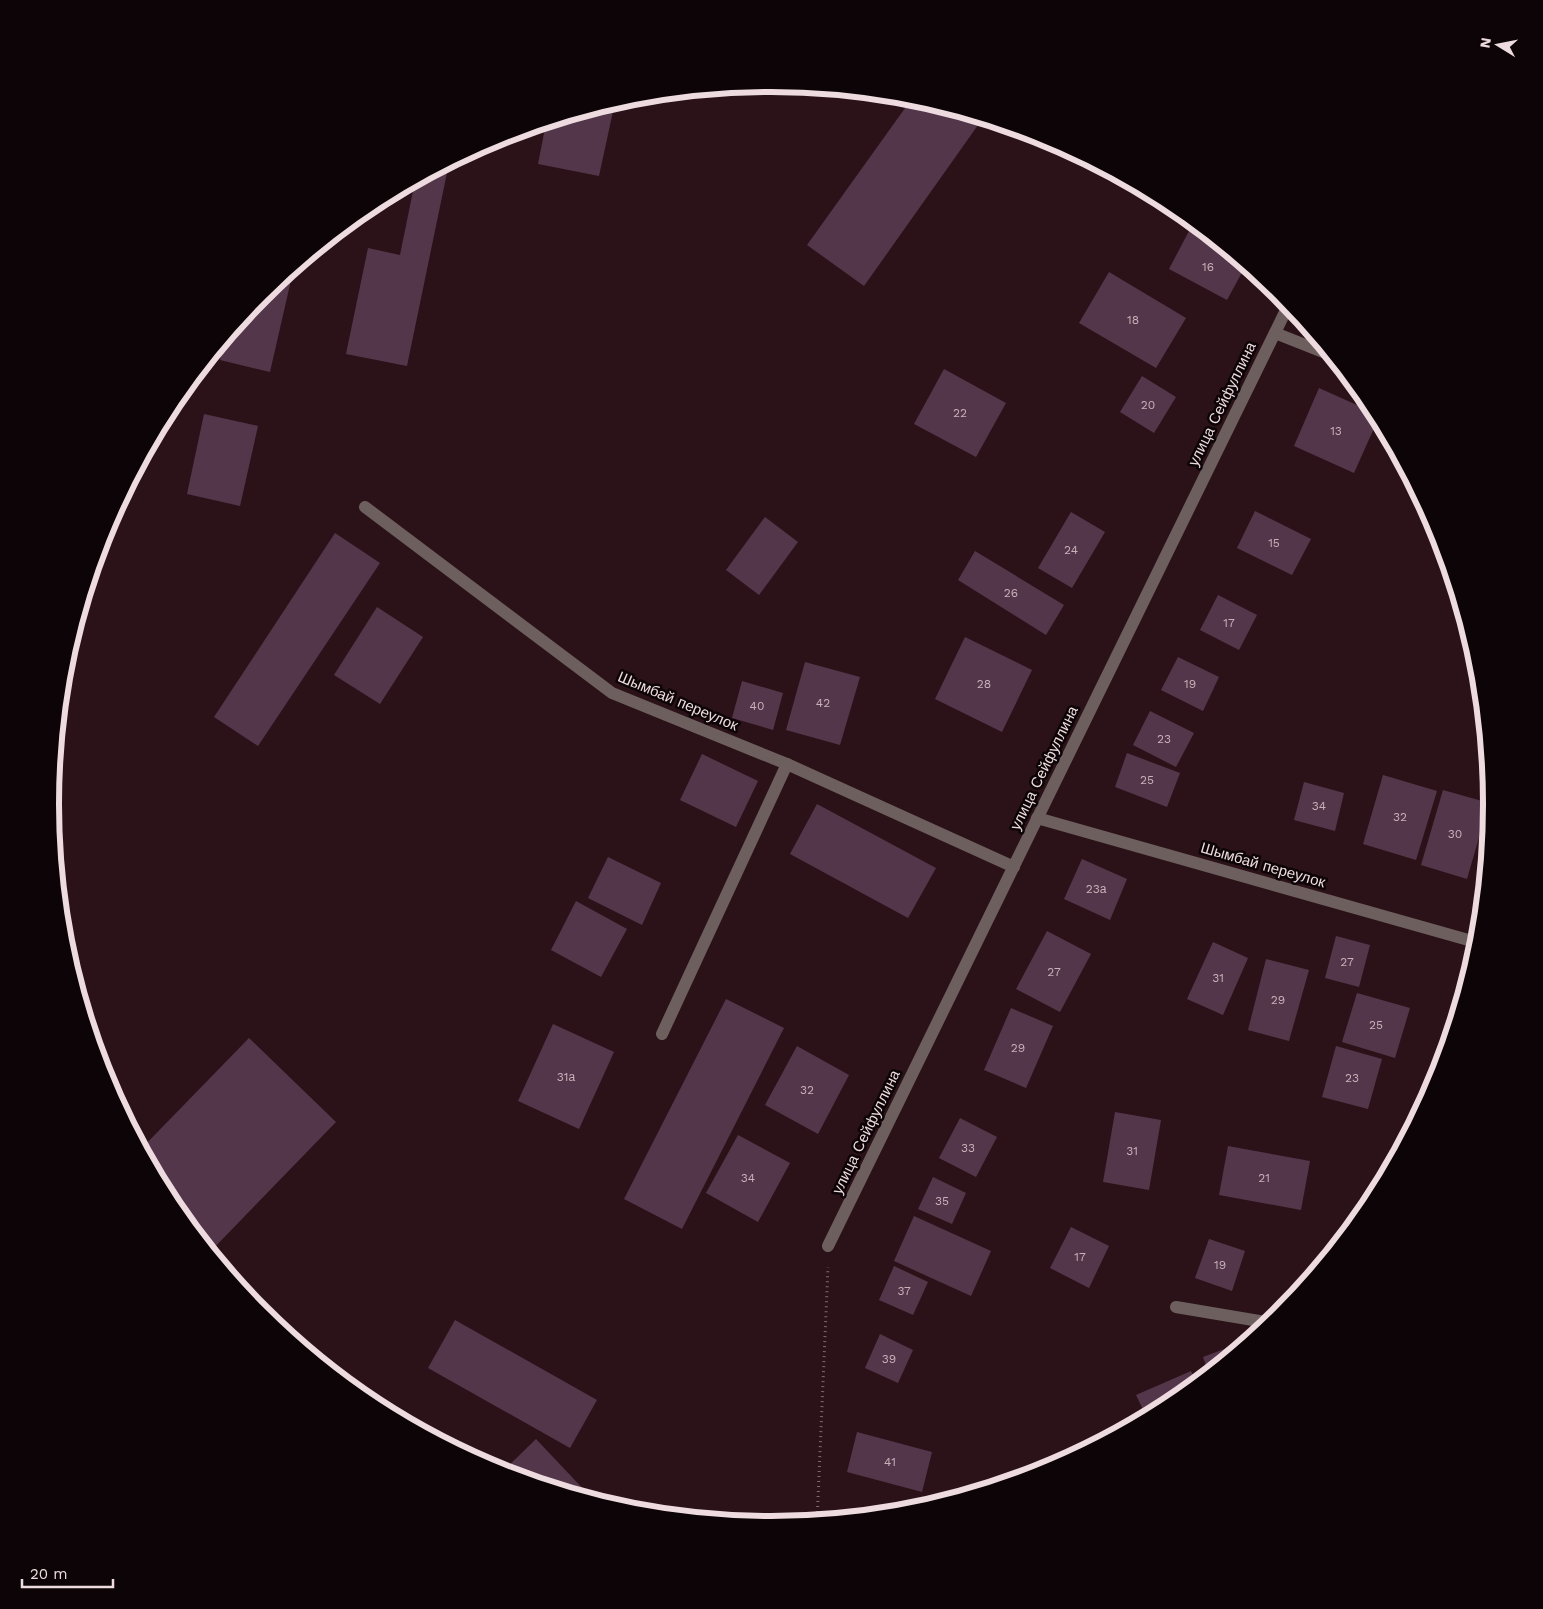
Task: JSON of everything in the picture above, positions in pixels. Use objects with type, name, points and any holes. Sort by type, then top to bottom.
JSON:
[{"type":"street","name":"улица Сейфуллина","points":[[828,1246],[1285,312]]},
{"type":"street","points":[[1275,333],[1320,351]]},
{"type":"street","name":"Шымбай переулок","points":[[365,507],[612,693],[787,764],[1014,866]]},
{"type":"street","points":[[662,1034],[787,764]]},
{"type":"street","name":"Шымбай переулок","points":[[1037,818],[1471,941]]},
{"type":"street","points":[[1176,1307],[1261,1321]]},
{"type":"path","points":[[817,1516],[828,1246]]},
{"type":"building","points":[[908,104],[979,123],[864,286],[807,245]]},
{"type":"building","points":[[613,110],[599,176],[538,164],[545,129]]},
{"type":"building","points":[[448,169],[407,366],[346,354],[368,248],[400,255],[414,188]]},
{"type":"building","points":[[1189,231],[1207,241],[1243,271],[1227,300],[1169,269]]},
{"type":"building","points":[[1109,272],[1186,318],[1156,368],[1079,323]]},
{"type":"building","points":[[291,279],[270,372],[220,360],[222,352],[236,335]]},
{"type":"building","points":[[944,369],[1006,403],[976,457],[914,424]]},
{"type":"building","points":[[1142,376],[1176,397],[1154,433],[1120,412]]},
{"type":"building","points":[[1319,388],[1363,408],[1375,426],[1354,473],[1294,446]]},
{"type":"building","points":[[204,414],[258,426],[240,506],[187,494]]},
{"type":"building","points":[[1255,511],[1311,539],[1292,575],[1237,548]]},
{"type":"building","points":[[1071,512],[1105,532],[1072,588],[1038,568]]},
{"type":"building","points":[[765,517],[798,542],[759,595],[726,570]]},
{"type":"building","points":[[335,533],[380,563],[258,746],[214,717]]},
{"type":"building","points":[[975,551],[1064,605],[1046,635],[958,580]]},
{"type":"building","points":[[1218,595],[1257,615],[1239,650],[1200,630]]},
{"type":"building","points":[[377,607],[423,637],[380,704],[334,675]]},
{"type":"building","points":[[965,637],[1032,670],[1002,732],[935,699]]},
{"type":"building","points":[[1178,657],[1219,677],[1203,711],[1161,690]]},
{"type":"building","points":[[805,662],[860,677],[840,745],[786,730]]},
{"type":"building","points":[[742,681],[783,693],[773,730],[732,718]]},
{"type":"building","points":[[1150,711],[1194,733],[1176,767],[1133,745]]},
{"type":"building","points":[[1127,753],[1180,773],[1167,807],[1115,787]]},
{"type":"building","points":[[702,754],[758,781],[736,827],[680,800]]},
{"type":"building","points":[[1383,775],[1437,791],[1416,860],[1363,844]]},
{"type":"building","points":[[1304,782],[1344,793],[1335,831],[1294,820]]},
{"type":"building","points":[[1443,790],[1484,802],[1484,822],[1467,879],[1421,865]]},
{"type":"building","points":[[817,804],[936,868],[908,918],[790,854]]},
{"type":"building","points":[[608,857],[661,883],[642,925],[588,898]]},
{"type":"building","points":[[1082,859],[1127,879],[1110,920],[1064,899]]},
{"type":"building","points":[[576,901],[627,929],[601,977],[551,950]]},
{"type":"building","points":[[1047,931],[1091,954],[1060,1012],[1016,989]]},
{"type":"building","points":[[1336,936],[1370,945],[1359,987],[1325,978]]},
{"type":"building","points":[[1213,942],[1248,958],[1223,1015],[1187,999]]},
{"type":"building","points":[[1266,959],[1309,970],[1289,1041],[1248,1030]]},
{"type":"building","points":[[1357,993],[1410,1008],[1395,1058],[1342,1042]]},
{"type":"building","points":[[726,999],[784,1028],[682,1229],[624,1199]]},
{"type":"building","points":[[1011,1008],[1053,1026],[1026,1088],[984,1070]]},
{"type":"building","points":[[553,1024],[614,1052],[579,1129],[518,1101]]},
{"type":"building","points":[[249,1038],[336,1122],[214,1248],[179,1200],[145,1145]]},
{"type":"building","points":[[797,1046],[849,1075],[818,1134],[765,1105]]},
{"type":"building","points":[[1336,1046],[1382,1059],[1368,1109],[1322,1097]]},
{"type":"building","points":[[1115,1112],[1161,1120],[1149,1190],[1103,1182]]},
{"type":"building","points":[[960,1118],[997,1137],[976,1177],[939,1158]]},
{"type":"building","points":[[738,1135],[790,1163],[758,1222],[706,1193]]},
{"type":"building","points":[[1228,1146],[1310,1161],[1301,1210],[1219,1195]]},
{"type":"building","points":[[933,1177],[966,1193],[952,1224],[918,1209]]},
{"type":"building","points":[[914,1216],[991,1251],[971,1296],[894,1261]]},
{"type":"building","points":[[1071,1227],[1109,1246],[1089,1288],[1050,1268]]},
{"type":"building","points":[[1209,1239],[1245,1251],[1232,1291],[1195,1278]]},
{"type":"building","points":[[894,1266],[928,1282],[913,1315],[879,1300]]},
{"type":"building","points":[[455,1320],[597,1400],[570,1448],[428,1368]]},
{"type":"building","points":[[880,1334],[913,1350],[898,1383],[865,1368]]},
{"type":"building","points":[[1235,1345],[1207,1368],[1203,1357]]},
{"type":"building","points":[[1191,1371],[1194,1378],[1144,1412],[1136,1395]]},
{"type":"building","points":[[857,1432],[932,1452],[922,1492],[847,1472]]},
{"type":"building","points":[[536,1439],[587,1493],[542,1479],[508,1466]]}]
